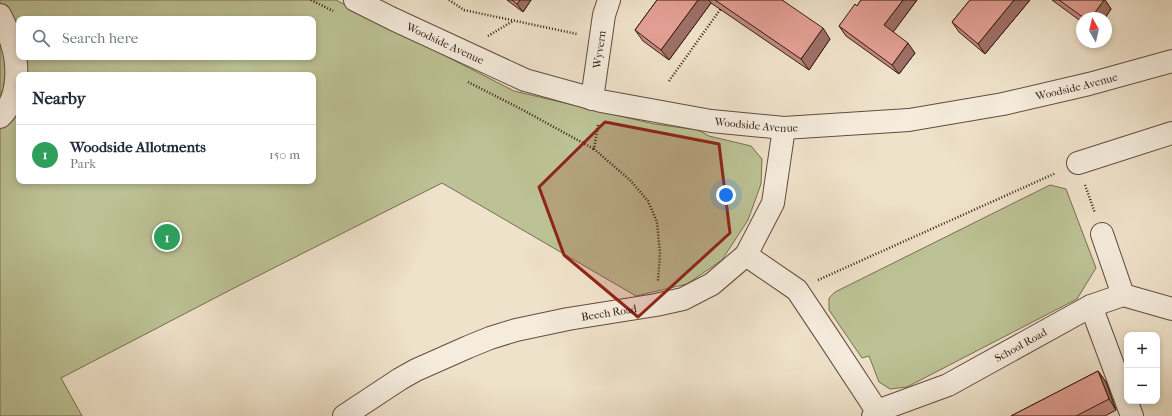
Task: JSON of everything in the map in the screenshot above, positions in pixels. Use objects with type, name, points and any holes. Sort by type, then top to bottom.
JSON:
[{"type":"street","name":"Woodside Avenue","points":[[355,0],[393,20],[525,80],[597,100],[711,121],[784,128],[909,120],[1003,104],[1089,84],[1172,61]]},
{"type":"street","name":"Wyvern","points":[[597,100],[601,39],[604,15],[609,0]]},
{"type":"street","points":[[0,15],[13,45],[17,72]]},
{"type":"street","points":[[0,117],[6,112],[14,94],[16,79]]},
{"type":"street","name":"Beech Road","points":[[344,416],[416,370],[490,338],[516,330],[568,319],[656,305],[683,299],[712,284],[746,255],[773,203],[784,128]]},
{"type":"street","points":[[1078,163],[1172,133]]},
{"type":"street","points":[[1102,234],[1123,295],[1172,309]]},
{"type":"street","points":[[746,255],[797,290],[832,341],[875,414]]},
{"type":"street","name":"School Road","points":[[875,414],[948,385],[1091,306],[1123,295]]},
{"type":"street","points":[[1091,306],[1132,416]]},
{"type":"path","points":[[450,0],[464,10],[601,39]]},
{"type":"path","points":[[670,80],[722,6]]},
{"type":"path","points":[[488,36],[513,21]]},
{"type":"path","points":[[467,82],[521,108],[594,149],[630,180],[648,201],[656,222],[660,253],[656,305]]},
{"type":"path","points":[[594,149],[597,100]]},
{"type":"path","points":[[797,290],[1078,163],[1102,234]]},
{"type":"highlighted area","points":[[605,122],[719,144],[730,233],[638,317],[564,255],[539,187]]},
{"type":"green space","points":[[0,0],[336,0],[514,91],[654,124],[698,130],[709,136],[751,146],[762,159],[761,184],[748,220],[722,260],[687,284],[636,296],[442,183],[238,286],[61,378],[82,416],[0,416]]},
{"type":"green space","points":[[1050,185],[1066,189],[1096,268],[1077,299],[907,387],[890,389],[879,382],[869,356],[862,358],[829,310],[829,298],[835,292]]},
{"type":"building","points":[[512,0],[520,0],[517,4]]},
{"type":"building","points":[[657,0],[698,0],[661,50],[635,30]]},
{"type":"building","points":[[715,0],[782,0],[823,28],[801,59]]},
{"type":"building","points":[[861,0],[903,0],[884,25],[908,43],[892,65],[839,26],[855,4],[857,6]]},
{"type":"building","points":[[970,0],[1014,0],[978,44],[952,22]]},
{"type":"building","points":[[1059,0],[1104,0],[1095,12],[1076,12]]},
{"type":"building","points":[[1098,371],[1109,399],[1076,416],[1011,416]]},
{"type":"place","name":"Woodside Allotments","points":[[167,237]]}]
